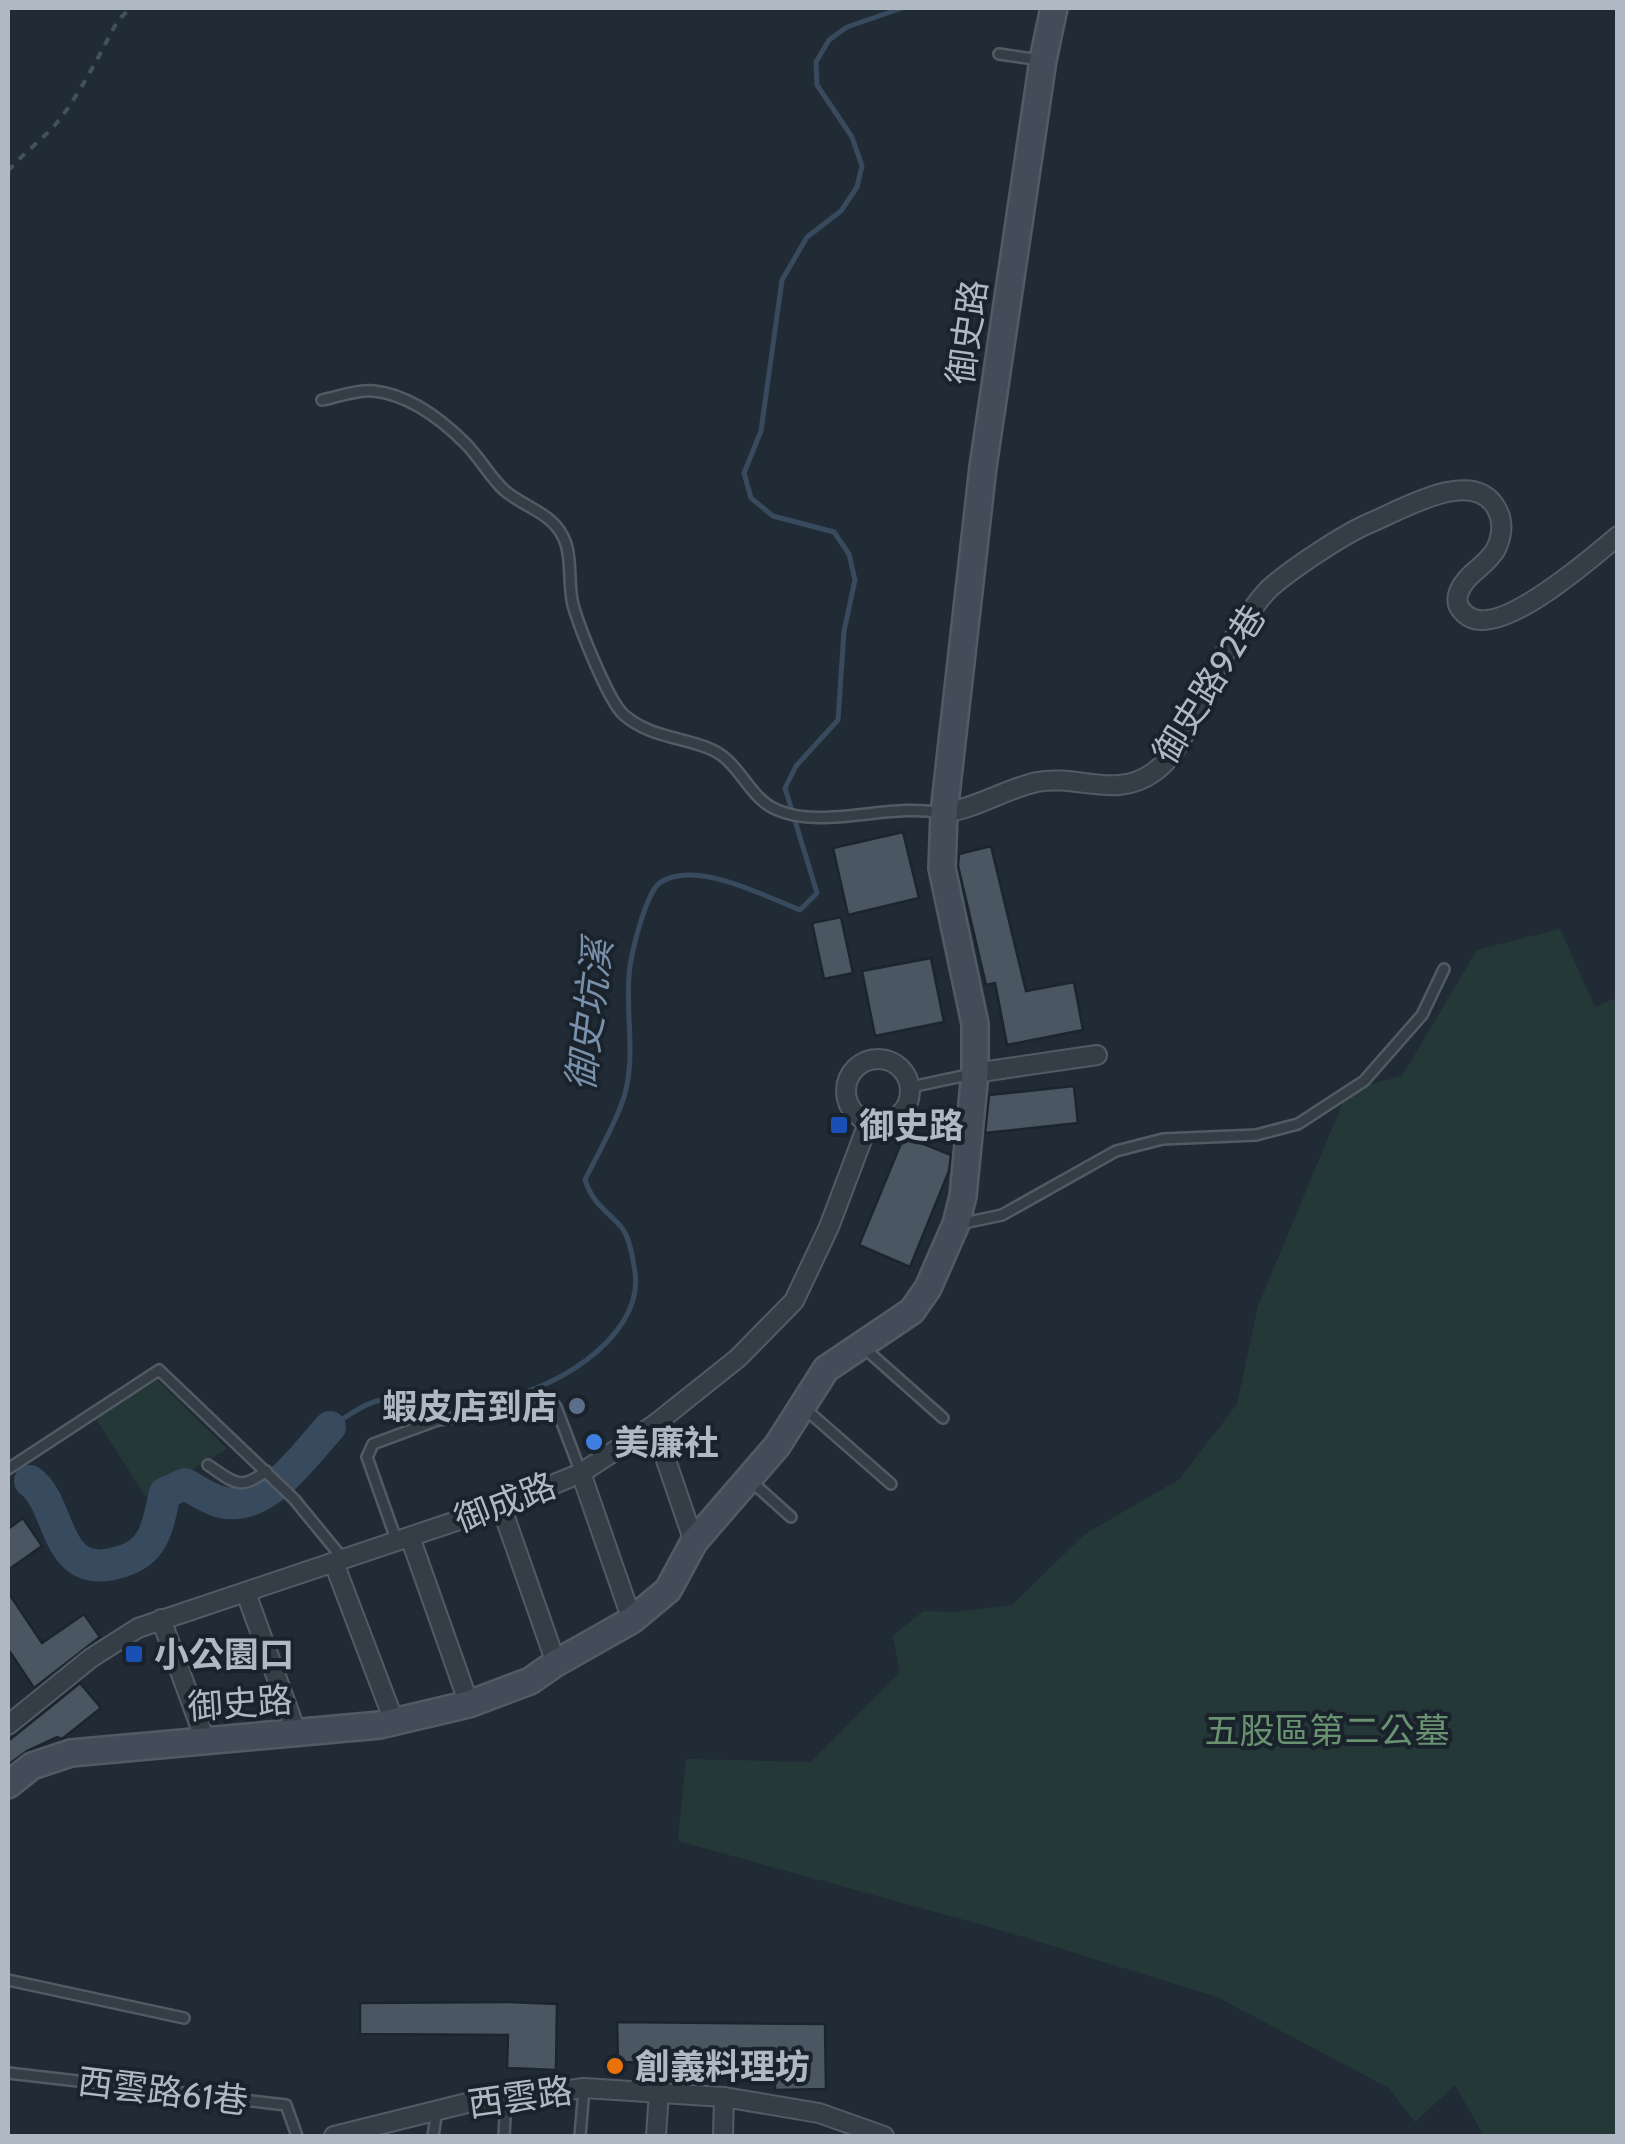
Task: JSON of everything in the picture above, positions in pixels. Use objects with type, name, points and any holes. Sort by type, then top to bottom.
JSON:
[{"type":"street","name":"御史路","points":[[8,1785],[32,1766],[71,1753],[297,1734],[394,1721],[468,1704],[530,1681],[632,1620],[668,1590],[694,1542],[777,1446],[826,1369],[912,1311],[928,1288],[964,1196],[975,1073],[975,1024],[942,868],[944,813],[983,467],[1042,60],[1054,8]]},
{"type":"street","name":"御史路92巷","points":[[944,813],[1037,782],[1122,787],[1158,770],[1173,753],[1220,661],[1269,589],[1347,532],[1450,490],[1474,489],[1482,494],[1500,514],[1502,531],[1494,553],[1462,585],[1456,598],[1460,610],[1472,620],[1491,622],[1557,586],[1618,536]]},
{"type":"street","points":[[975,1073],[1096,1055]]},
{"type":"street","points":[[889,1061],[904,1072],[910,1087],[902,1112],[887,1122],[869,1121],[854,1111],[846,1094],[850,1076],[862,1063],[889,1061]]},
{"type":"street","name":"御成路","points":[[8,1725],[91,1658],[138,1628],[501,1506],[581,1473],[654,1424],[738,1358],[794,1300],[829,1227],[869,1121]]},
{"type":"street","points":[[654,1424],[694,1542]]},
{"type":"street","points":[[581,1473],[632,1620]]},
{"type":"street","points":[[501,1506],[556,1663]]},
{"type":"street","points":[[404,1540],[468,1704]]},
{"type":"street","points":[[339,1562],[394,1721]]},
{"type":"street","points":[[246,1593],[297,1734]]},
{"type":"street","points":[[161,1619],[205,1740]]},
{"type":"street","name":"西雲路","points":[[334,2136],[437,2110],[584,2088],[724,2097],[820,2113],[851,2131],[884,2136]]},
{"type":"street","points":[[656,2136],[659,2092]]},
{"type":"street","points":[[724,2097],[724,2136]]},
{"type":"lane","points":[[998,54],[1042,60]]},
{"type":"lane","points":[[322,400],[372,390],[420,406],[466,444],[505,491],[557,526],[566,546],[573,606],[620,713],[642,727],[712,748],[735,766],[774,809],[810,817],[922,809],[944,813]]},
{"type":"lane","points":[[956,1224],[1002,1215],[1116,1151],[1163,1140],[1256,1135],[1298,1124],[1364,1081],[1422,1015],[1444,969]]},
{"type":"lane","points":[[910,1087],[975,1073]]},
{"type":"lane","points":[[861,1345],[943,1418]]},
{"type":"lane","points":[[8,1469],[159,1370],[294,1499],[339,1562]]},
{"type":"lane","points":[[404,1540],[366,1457],[372,1444],[438,1420],[485,1414],[549,1398],[581,1473]]},
{"type":"lane","points":[[802,1406],[891,1484]]},
{"type":"lane","points":[[208,1465],[237,1484],[250,1484],[266,1471]]},
{"type":"lane","points":[[748,1479],[791,1517]]},
{"type":"lane","points":[[8,1980],[184,2018]]},
{"type":"lane","name":"西雲路61巷","points":[[8,2073],[286,2105],[297,2136]]},
{"type":"lane","points":[[580,2136],[584,2088]]},
{"type":"lane","points":[[504,2136],[506,2098]]},
{"type":"lane","points":[[433,2136],[437,2110]]},
{"type":"path","points":[[8,171],[41,142],[63,115],[118,20],[131,8]]},
{"type":"green space","name":"五股區第二公墓","points":[[1560,929],[1595,1007],[1618,997],[1617,2136],[1484,2136],[1455,2085],[1415,2122],[1389,2088],[1217,1997],[997,1929],[678,1841],[686,1759],[811,1762],[900,1672],[893,1636],[923,1611],[957,1612],[1012,1605],[1085,1534],[1180,1479],[1237,1404],[1258,1306],[1348,1090],[1402,1076],[1477,950]]},
{"type":"green space","points":[[157,1380],[227,1449],[146,1497],[96,1419]]},
{"type":"building","points":[[903,832],[919,898],[848,915],[833,848]]},
{"type":"building","points":[[991,846],[1026,991],[1074,982],[1083,1030],[1007,1045],[995,983],[986,985],[958,866],[959,854]]},
{"type":"building","points":[[841,917],[853,973],[824,979],[812,923]]},
{"type":"building","points":[[931,958],[944,1022],[875,1036],[862,971]]},
{"type":"building","points":[[1074,1086],[1078,1123],[985,1133],[989,1095]]},
{"type":"building","points":[[904,1136],[951,1155],[949,1171],[910,1267],[859,1245]]},
{"type":"building","points":[[23,1518],[42,1546],[8,1570],[8,1529]]},
{"type":"building","points":[[8,1592],[42,1643],[84,1614],[100,1637],[34,1688],[8,1649]]},
{"type":"building","points":[[80,1683],[101,1708],[62,1739],[57,1737],[27,1751],[8,1765],[8,1741]]},
{"type":"building","points":[[360,2003],[557,2004],[556,2070],[507,2068],[508,2035],[360,2034]]},
{"type":"building","points":[[617,2022],[825,2024],[826,2089],[775,2090],[775,2066],[700,2068],[700,2063],[618,2062]]},
{"type":"waterway","name":"御史坑溪","points":[[330,1427],[365,1405],[391,1398],[509,1397],[561,1377],[607,1342],[624,1320],[634,1297],[635,1272],[625,1232],[596,1202],[585,1180],[616,1118],[628,1081],[630,966],[650,896],[661,882],[693,875],[730,882],[800,910],[817,893],[785,788],[796,766],[838,720],[844,631],[855,580],[849,554],[834,532],[773,516],[751,498],[744,473],[761,431],[782,280],[807,237],[841,211],[857,187],[862,166],[852,137],[817,85],[816,62],[829,40],[847,27],[902,8]]},
{"type":"waterway","name":"御史坑溪","points":[[30,1481],[49,1507],[71,1553],[83,1562],[100,1565],[123,1561],[149,1543],[165,1493],[185,1484],[221,1502],[253,1499],[283,1479],[330,1427]]},
{"type":"place","name":"御史路","points":[[839,1125]]},
{"type":"place","name":"蝦皮店到店","points":[[577,1406]]},
{"type":"place","name":"美廉社","points":[[594,1442]]},
{"type":"place","name":"小公園口","points":[[134,1654]]},
{"type":"place","name":"創義料理坊","points":[[615,2066]]}]
